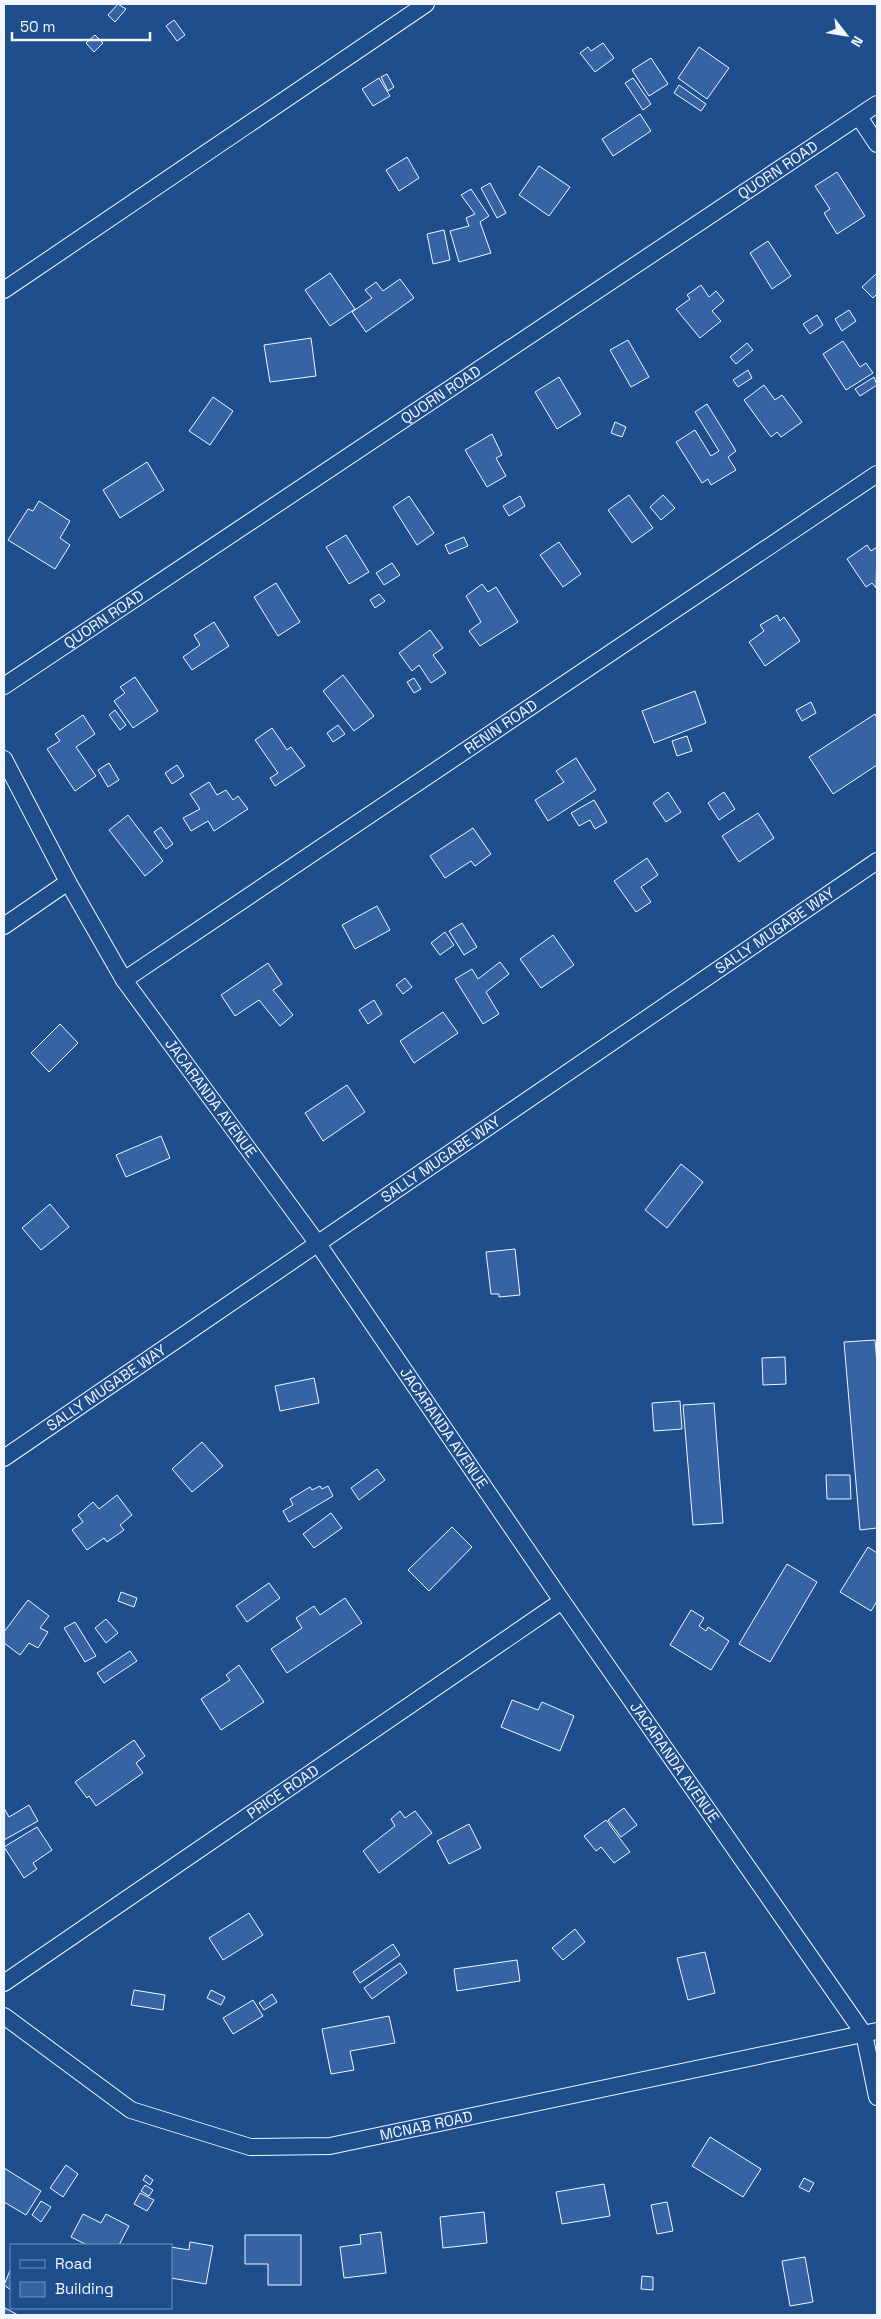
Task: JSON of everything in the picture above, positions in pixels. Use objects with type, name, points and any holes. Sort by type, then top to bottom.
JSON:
[{"type":"street","points":[[4,290],[426,4]]},
{"type":"street","name":"QUORN ROAD","points":[[4,686],[877,104]]},
{"type":"street","points":[[859,117],[877,144]]},
{"type":"street","name":"RENIN ROAD","points":[[124,980],[877,474]]},
{"type":"street","name":"JACARANDA AVENUE","points":[[4,759],[68,882],[124,980],[318,1244],[562,1601],[871,2033],[877,2097]]},
{"type":"street","name":"SALLY MUGABE WAY","points":[[4,1458],[877,861]]},
{"type":"street","points":[[4,926],[68,882]]},
{"type":"street","name":"PRICE ROAD","points":[[4,1983],[562,1601]]},
{"type":"street","name":"MCNAB ROAD","points":[[4,2016],[131,2110],[250,2147],[330,2146],[871,2033]]},
{"type":"building","points":[[118,4],[126,9],[115,22],[108,15]]},
{"type":"building","points":[[174,20],[185,35],[177,41],[166,26]]},
{"type":"building","points":[[95,35],[103,43],[94,52],[86,43]]},
{"type":"building","points":[[603,43],[614,58],[595,72],[580,53],[588,47],[591,51]]},
{"type":"building","points":[[699,47],[729,68],[707,99],[678,78]]},
{"type":"building","points":[[651,58],[668,84],[649,96],[632,70]]},
{"type":"building","points":[[387,74],[394,87],[388,91],[381,77]]},
{"type":"building","points":[[379,78],[390,96],[373,106],[362,89]]},
{"type":"building","points":[[633,78],[651,104],[643,110],[625,83]]},
{"type":"building","points":[[679,85],[706,104],[701,111],[674,93]]},
{"type":"building","points":[[640,114],[651,131],[613,156],[602,139]]},
{"type":"building","points":[[407,157],[419,178],[399,191],[386,170]]},
{"type":"building","points":[[539,166],[570,187],[549,216],[519,195]]},
{"type":"building","points":[[837,172],[865,216],[837,234],[824,213],[830,209],[815,186]]},
{"type":"building","points":[[490,183],[506,213],[497,218],[481,188]]},
{"type":"building","points":[[471,189],[489,216],[480,222],[491,253],[459,262],[450,231],[469,226],[466,218],[475,214],[461,195]]},
{"type":"building","points":[[444,230],[450,260],[433,264],[427,234]]},
{"type":"building","points":[[768,241],[791,276],[772,289],[750,253]]},
{"type":"building","points":[[330,273],[355,309],[330,326],[305,290]]},
{"type":"building","points":[[877,273],[877,294],[873,298],[862,287]]},
{"type":"building","points":[[400,279],[414,298],[366,332],[352,312],[372,298],[365,290],[376,282],[383,291]]},
{"type":"building","points":[[701,285],[709,297],[716,291],[724,301],[712,311],[721,321],[700,338],[676,309],[690,299],[687,295]]},
{"type":"building","points":[[849,310],[856,321],[842,331],[835,319]]},
{"type":"building","points":[[817,315],[823,325],[810,334],[803,324]]},
{"type":"building","points":[[311,338],[316,376],[270,382],[264,345]]},
{"type":"building","points":[[628,340],[649,377],[631,387],[610,350]]},
{"type":"building","points":[[843,341],[860,367],[866,363],[873,373],[846,390],[823,354]]},
{"type":"building","points":[[747,343],[753,350],[736,364],[730,357]]},
{"type":"building","points":[[748,370],[752,378],[738,387],[733,380]]},
{"type":"building","points":[[559,377],[581,414],[557,429],[535,392]]},
{"type":"building","points":[[874,377],[877,385],[860,396],[855,389]]},
{"type":"building","points":[[764,385],[775,400],[782,395],[802,422],[781,437],[777,432],[771,437],[744,400]]},
{"type":"building","points":[[213,397],[233,411],[210,445],[189,431]]},
{"type":"building","points":[[707,404],[736,451],[728,457],[736,470],[711,485],[708,479],[702,483],[676,442],[695,430],[711,456],[719,451],[695,412]]},
{"type":"building","points":[[615,422],[626,427],[622,437],[611,433]]},
{"type":"building","points":[[492,434],[502,455],[496,458],[506,476],[487,487],[465,450]]},
{"type":"building","points":[[147,462],[164,490],[120,518],[103,490]]},
{"type":"building","points":[[629,495],[653,528],[632,543],[608,510]]},
{"type":"building","points":[[663,495],[675,508],[661,520],[650,507]]},
{"type":"building","points":[[409,496],[434,533],[417,545],[393,507]]},
{"type":"building","points":[[520,496],[525,506],[509,516],[503,506]]},
{"type":"building","points":[[39,501],[70,521],[60,538],[70,545],[55,569],[8,540],[28,509],[33,511]]},
{"type":"building","points":[[346,535],[369,572],[349,584],[326,547]]},
{"type":"building","points":[[464,537],[468,546],[449,554],[445,545]]},
{"type":"building","points":[[559,542],[581,574],[563,587],[540,555]]},
{"type":"building","points":[[867,545],[871,551],[877,547],[876,588],[872,583],[866,587],[847,559]]},
{"type":"building","points":[[392,563],[400,575],[384,585],[376,573]]},
{"type":"building","points":[[276,583],[300,622],[278,636],[254,597]]},
{"type":"building","points":[[482,584],[488,592],[496,587],[518,622],[480,646],[469,631],[481,622],[466,596]]},
{"type":"building","points":[[379,594],[385,601],[375,608],[370,600]]},
{"type":"building","points":[[777,615],[780,621],[784,617],[800,641],[765,666],[749,642],[764,631],[760,625]]},
{"type":"building","points":[[214,622],[229,646],[192,670],[183,657],[200,645],[194,635]]},
{"type":"building","points":[[430,630],[443,648],[433,655],[446,673],[431,683],[419,665],[412,671],[399,653]]},
{"type":"building","points":[[343,675],[374,716],[354,731],[323,691]]},
{"type":"building","points":[[135,677],[158,711],[133,728],[114,701],[125,693],[120,687]]},
{"type":"building","points":[[414,678],[421,689],[414,693],[407,682]]},
{"type":"building","points":[[695,691],[706,723],[654,743],[642,711]]},
{"type":"building","points":[[811,702],[816,713],[802,721],[796,710]]},
{"type":"building","points":[[115,710],[126,725],[120,730],[109,715]]},
{"type":"building","points":[[875,714],[877,718],[877,765],[833,794],[809,757]]},
{"type":"building","points":[[83,715],[95,734],[76,747],[96,776],[75,791],[47,749],[60,741],[55,734]]},
{"type":"building","points":[[338,725],[345,734],[333,742],[327,733]]},
{"type":"building","points":[[272,728],[287,750],[291,747],[305,766],[275,786],[270,778],[278,773],[255,740]]},
{"type":"building","points":[[687,736],[692,751],[677,756],[672,741]]},
{"type":"building","points":[[576,758],[596,790],[548,821],[535,800],[564,782],[556,771]]},
{"type":"building","points":[[109,763],[119,780],[108,787],[98,770]]},
{"type":"building","points":[[177,765],[184,776],[172,784],[165,773]]},
{"type":"building","points":[[209,782],[217,795],[226,790],[233,800],[238,796],[248,809],[214,831],[208,821],[191,831],[183,818],[200,809],[190,794]]},
{"type":"building","points":[[668,792],[681,812],[666,822],[653,803]]},
{"type":"building","points":[[724,792],[735,809],[719,820],[708,803]]},
{"type":"building","points":[[594,800],[607,822],[595,829],[590,820],[579,826],[571,813]]},
{"type":"building","points":[[758,813],[774,838],[739,862],[722,836]]},
{"type":"building","points":[[128,815],[163,861],[145,876],[109,830]]},
{"type":"building","points":[[161,827],[173,844],[166,849],[154,832]]},
{"type":"building","points":[[473,828],[491,854],[475,866],[471,861],[445,878],[430,856]]},
{"type":"building","points":[[647,858],[658,875],[641,887],[651,902],[636,912],[614,881]]},
{"type":"building","points":[[377,906],[390,930],[355,949],[342,925]]},
{"type":"building","points":[[462,923],[477,947],[464,955],[449,931]]},
{"type":"building","points":[[445,932],[454,945],[440,955],[431,943]]},
{"type":"building","points":[[553,935],[574,965],[541,988],[520,959]]},
{"type":"building","points":[[500,962],[509,974],[486,992],[499,1014],[483,1024],[455,979],[472,969],[478,979]]},
{"type":"building","points":[[268,963],[282,984],[273,990],[293,1015],[280,1026],[259,1000],[235,1016],[221,995]]},
{"type":"building","points":[[405,978],[412,987],[403,994],[396,985]]},
{"type":"building","points":[[374,1000],[382,1014],[368,1024],[359,1010]]},
{"type":"building","points":[[443,1012],[458,1033],[414,1063],[400,1041]]},
{"type":"building","points":[[60,1024],[78,1043],[49,1072],[31,1053]]},
{"type":"building","points":[[347,1085],[365,1112],[323,1141],[305,1113]]},
{"type":"building","points":[[161,1136],[170,1158],[126,1177],[116,1155]]},
{"type":"building","points":[[681,1164],[703,1182],[667,1228],[645,1210]]},
{"type":"building","points":[[50,1204],[69,1227],[41,1250],[22,1228]]},
{"type":"building","points":[[515,1249],[520,1295],[499,1297],[499,1294],[491,1294],[486,1252]]},
{"type":"building","points":[[875,1340],[877,1363],[877,1528],[860,1530],[844,1342]]},
{"type":"building","points":[[785,1357],[786,1384],[763,1385],[762,1358]]},
{"type":"building","points":[[314,1378],[319,1403],[280,1411],[275,1386]]},
{"type":"building","points":[[680,1401],[682,1429],[654,1431],[652,1403]]},
{"type":"building","points":[[714,1403],[723,1523],[693,1525],[683,1405]]},
{"type":"building","points":[[202,1442],[223,1466],[192,1492],[172,1469]]},
{"type":"building","points":[[377,1469],[385,1480],[359,1500],[351,1488]]},
{"type":"building","points":[[826,1475],[850,1475],[851,1499],[827,1499]]},
{"type":"building","points":[[320,1486],[322,1489],[328,1486],[333,1496],[289,1522],[283,1511],[293,1505],[290,1499],[310,1487],[312,1490]]},
{"type":"building","points":[[117,1495],[132,1515],[120,1525],[124,1530],[107,1542],[104,1538],[87,1550],[72,1530],[83,1522],[78,1515],[93,1502],[99,1509]]},
{"type":"building","points":[[331,1513],[342,1528],[314,1548],[303,1534]]},
{"type":"building","points":[[452,1527],[472,1547],[429,1591],[408,1570]]},
{"type":"building","points":[[868,1547],[877,1553],[877,1601],[871,1611],[840,1592]]},
{"type":"building","points":[[787,1564],[817,1582],[770,1662],[739,1644]]},
{"type":"building","points":[[269,1583],[280,1598],[247,1622],[236,1606]]},
{"type":"building","points":[[121,1592],[137,1598],[134,1607],[118,1601]]},
{"type":"building","points":[[345,1598],[362,1623],[287,1673],[271,1649],[302,1628],[296,1618],[314,1606],[320,1615]]},
{"type":"building","points":[[28,1600],[49,1616],[40,1628],[48,1632],[38,1648],[29,1643],[20,1655],[4,1643],[4,1632]]},
{"type":"building","points":[[691,1610],[704,1618],[699,1626],[706,1631],[708,1627],[729,1641],[711,1670],[670,1645]]},
{"type":"building","points":[[106,1619],[118,1633],[106,1643],[95,1628]]},
{"type":"building","points":[[75,1622],[96,1656],[85,1662],[64,1628]]},
{"type":"building","points":[[130,1651],[137,1661],[104,1683],[97,1673]]},
{"type":"building","points":[[239,1665],[264,1702],[221,1730],[201,1699],[230,1680],[226,1675]]},
{"type":"building","points":[[512,1700],[538,1710],[542,1702],[574,1716],[560,1751],[501,1727]]},
{"type":"building","points":[[134,1740],[145,1756],[136,1763],[143,1773],[96,1806],[89,1796],[87,1798],[75,1782]]},
{"type":"building","points":[[29,1805],[38,1821],[4,1840],[4,1808],[9,1817]]},
{"type":"building","points":[[624,1808],[637,1825],[621,1837],[608,1820]]},
{"type":"building","points":[[400,1811],[405,1818],[415,1811],[432,1833],[379,1873],[363,1851],[395,1826],[391,1819]]},
{"type":"building","points":[[606,1820],[630,1852],[614,1863],[601,1847],[596,1851],[584,1836]]},
{"type":"building","points":[[469,1824],[481,1848],[449,1864],[437,1841]]},
{"type":"building","points":[[37,1827],[52,1850],[33,1863],[37,1869],[24,1878],[4,1847]]},
{"type":"building","points":[[249,1913],[263,1935],[223,1960],[209,1938]]},
{"type":"building","points":[[575,1929],[585,1942],[563,1960],[552,1948]]},
{"type":"building","points":[[393,1944],[400,1955],[360,1983],[353,1972]]},
{"type":"building","points":[[705,1952],[715,1993],[688,2000],[677,1958]]},
{"type":"building","points":[[517,1960],[520,1981],[457,1991],[454,1969]]},
{"type":"building","points":[[400,1963],[407,1973],[372,1999],[364,1988]]},
{"type":"building","points":[[134,1990],[165,1995],[163,2010],[131,2005]]},
{"type":"building","points":[[211,1990],[225,1997],[221,2005],[207,1998]]},
{"type":"building","points":[[272,1994],[277,2002],[264,2010],[259,2003]]},
{"type":"building","points":[[253,2000],[263,2016],[233,2034],[223,2018]]},
{"type":"building","points":[[389,2016],[395,2043],[350,2051],[354,2070],[331,2074],[322,2029]]},
{"type":"building","points":[[710,2137],[761,2169],[743,2197],[692,2166]]},
{"type":"building","points":[[66,2165],[78,2174],[63,2197],[50,2188]]},
{"type":"building","points":[[4,2168],[41,2191],[26,2215],[4,2202]]},
{"type":"building","points":[[146,2175],[153,2180],[150,2185],[143,2180]]},
{"type":"building","points":[[804,2178],[814,2183],[809,2192],[799,2187]]},
{"type":"building","points":[[604,2184],[610,2216],[562,2224],[556,2192]]},
{"type":"building","points":[[145,2185],[153,2190],[149,2196],[141,2191]]},
{"type":"building","points":[[140,2193],[154,2200],[147,2211],[134,2204]]},
{"type":"building","points":[[41,2201],[51,2207],[41,2222],[32,2215]]},
{"type":"building","points":[[667,2202],[673,2231],[657,2234],[651,2205]]},
{"type":"building","points":[[484,2212],[487,2243],[443,2248],[440,2217]]},
{"type":"building","points":[[83,2214],[101,2223],[106,2214],[129,2226],[120,2244],[85,2244],[71,2237]]},
{"type":"building","points":[[381,2232],[386,2273],[344,2278],[340,2247],[361,2244],[360,2235]]},
{"type":"building","points":[[245,2235],[301,2235],[301,2285],[268,2285],[268,2264],[245,2264]]},
{"type":"building","points":[[190,2242],[213,2246],[206,2284],[172,2278],[172,2247],[189,2250]]},
{"type":"building","points":[[805,2257],[813,2302],[790,2306],[782,2261]]},
{"type":"building","points":[[10,2270],[10,2289],[4,2285]]},
{"type":"building","points":[[642,2276],[653,2277],[653,2290],[641,2289]]},
{"type":"building","points":[[5,2308],[18,2315],[4,2315]]}]
